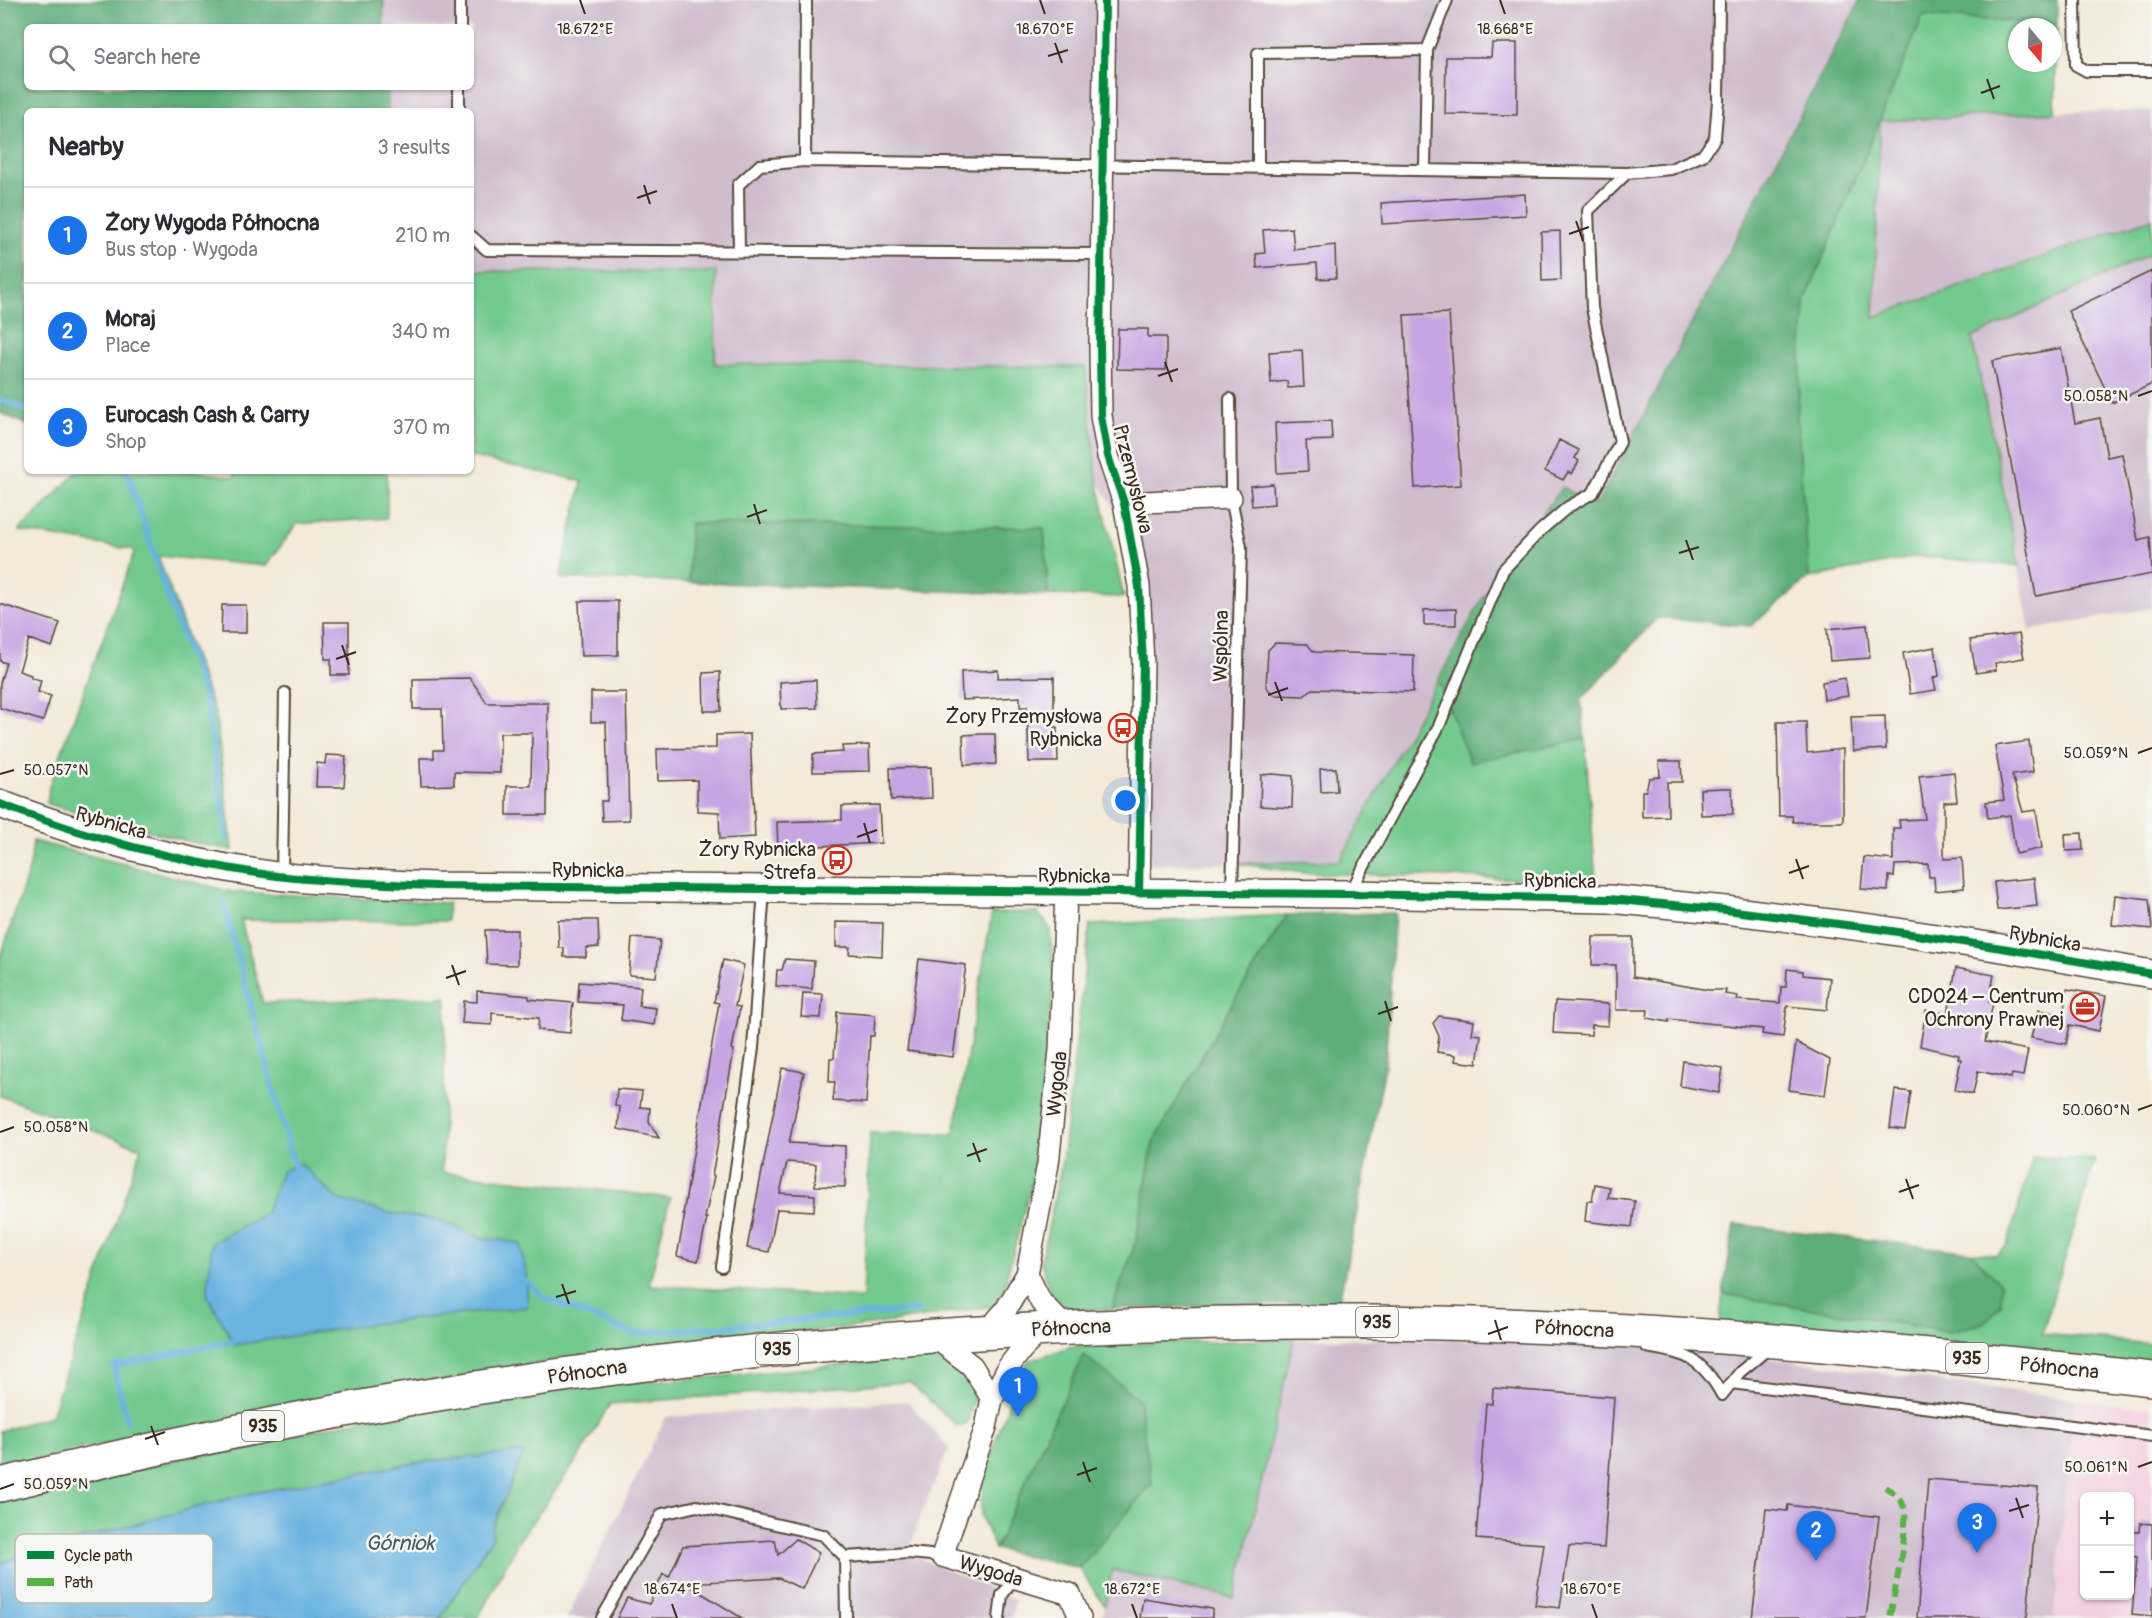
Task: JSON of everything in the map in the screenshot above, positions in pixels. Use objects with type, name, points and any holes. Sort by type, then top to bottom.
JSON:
[{"type":"main road","name":"Północna","points":[[0,1485],[136,1452],[425,1396],[697,1357],[986,1332],[1250,1323],[1372,1322],[1626,1340],[1781,1341],[1995,1361],[2152,1379]]},
{"type":"street","name":"Przemysłowa","points":[[1105,0],[1101,416],[1108,456],[1124,503],[1139,586],[1143,663],[1139,893]]},
{"type":"street","points":[[1124,503],[1231,498]]},
{"type":"street","name":"Rybnicka","points":[[0,804],[44,821],[138,848],[213,865],[282,876],[342,882],[436,886],[1350,894],[1609,899],[1878,929],[2152,974]]},
{"type":"street","name":"Wygoda","points":[[986,1332],[1005,1311],[1027,1274],[1048,1164],[1060,1050],[1066,892]]},
{"type":"street","points":[[1027,1274],[1054,1329]]},
{"type":"street","name":"Wygoda","points":[[1054,1329],[1022,1349],[1009,1366],[992,1399],[986,1427],[942,1556],[1070,1594],[1080,1618]]},
{"type":"street","points":[[932,1335],[972,1366],[992,1399]]},
{"type":"lane","points":[[460,0],[460,24]]},
{"type":"lane","points":[[805,162],[806,0]]},
{"type":"lane","points":[[1425,169],[1427,50],[1447,0]]},
{"type":"lane","points":[[739,251],[738,185],[760,165],[805,162],[1102,164],[1627,173],[1671,169],[1703,155],[1715,138],[1718,101],[1719,0]]},
{"type":"lane","points":[[2076,0],[2076,65],[2087,71],[2152,71]]},
{"type":"lane","points":[[1258,166],[1258,54],[1427,50]]},
{"type":"lane","points":[[459,90],[459,108]]},
{"type":"lane","points":[[1350,894],[1439,726],[1503,570],[1541,530],[1568,507],[1593,493],[1620,442],[1592,308],[1588,211],[1627,173]]},
{"type":"lane","points":[[474,239],[487,250],[1102,254]]},
{"type":"lane","name":"Wspólna","points":[[1230,399],[1231,498],[1241,547],[1232,894]]},
{"type":"lane","points":[[282,876],[285,693]]},
{"type":"lane","points":[[722,1267],[753,1048],[764,889]]},
{"type":"lane","points":[[1626,1340],[1682,1353],[1694,1359],[1714,1381],[1722,1395],[1753,1360],[1781,1341]]},
{"type":"lane","points":[[1731,1383],[2152,1436]]},
{"type":"lane","points":[[602,1618],[662,1514],[697,1506],[823,1535],[845,1557],[846,1618]]},
{"type":"lane","points":[[845,1557],[909,1553],[942,1556]]},
{"type":"lane","points":[[999,1618],[1002,1595],[1015,1578]]},
{"type":"shaded area","points":[[384,0],[1860,0],[1597,505],[1562,488],[1482,599],[1340,861],[1150,865],[1126,527],[1097,480],[1085,367],[715,364],[716,272],[474,271],[474,108],[388,108],[388,90],[474,90],[474,24],[383,24]]},
{"type":"shaded area","points":[[2152,111],[2152,218],[1874,317],[1880,120],[2055,112]]},
{"type":"shaded area","points":[[2152,253],[2152,608],[2030,630],[1972,338]]},
{"type":"shaded area","points":[[1294,1339],[1561,1340],[1784,1360],[2074,1399],[2054,1618],[1102,1618],[1112,1570],[1235,1598]]},
{"type":"shaded area","points":[[2074,1399],[2152,1408],[2152,1618],[2054,1618]]},
{"type":"shaded area","points":[[907,1401],[949,1448],[918,1523],[909,1553],[1015,1600],[1012,1618],[567,1618],[666,1417]]},
{"type":"green space","points":[[0,0],[384,0],[383,24],[24,24],[24,90],[388,90],[388,108],[24,108],[24,424],[0,413]]},
{"type":"green space","points":[[1860,0],[2057,0],[2057,18],[2008,18],[2008,21],[1923,16],[1805,301],[1797,418],[1809,578],[1751,626],[1657,618],[1581,700],[1585,739],[1470,762],[1438,680],[1482,599],[1562,487],[1597,505]]},
{"type":"green space","points":[[1923,15],[2008,21],[2008,72],[2056,72],[2055,112],[1880,121],[1874,317],[2152,218],[2152,253],[1972,338],[2019,566],[1920,556],[1809,578],[1797,418],[1805,301]]},
{"type":"green space","points":[[474,271],[716,272],[715,364],[1085,367],[1097,480],[1124,597],[1048,595],[1044,528],[690,523],[689,582],[560,578],[582,481],[474,458]]},
{"type":"green space","points":[[75,474],[214,474],[234,477],[234,474],[387,474],[387,518],[297,524],[266,566],[158,556],[215,713],[233,850],[199,844],[47,804],[49,787],[135,550],[19,531]]},
{"type":"green space","points":[[690,523],[1044,528],[1048,595],[689,582]]},
{"type":"green space","points":[[1438,680],[1470,762],[1585,739],[1596,881],[1304,873],[1233,863],[1340,861]]},
{"type":"green space","points":[[33,841],[233,892],[448,903],[447,921],[241,920],[263,1003],[446,997],[442,1172],[670,1198],[649,1285],[863,1298],[870,1133],[954,1134],[992,913],[1037,912],[1050,928],[1054,978],[1035,1169],[1004,1288],[994,1306],[870,1325],[539,1363],[70,1451],[0,1469],[0,1431],[51,1416],[141,1148],[0,1096],[0,959],[30,866]]},
{"type":"green space","points":[[1395,913],[1385,1067],[1339,1303],[1112,1309],[1136,1241],[1153,1143],[1230,1008],[1287,915]]},
{"type":"green space","points":[[1287,915],[1230,1008],[1153,1143],[1136,1241],[1112,1309],[1071,1310],[1051,1295],[1041,1262],[1062,1162],[1090,925]]},
{"type":"green space","points":[[2033,1157],[2095,1160],[2042,1334],[2152,1344],[2152,1367],[1722,1325],[1720,1318],[1723,1294],[1950,1332],[2001,1285],[1971,1252],[1995,1255],[2007,1246]]},
{"type":"green space","points":[[1734,1224],[1971,1252],[2001,1285],[2001,1305],[1984,1323],[1950,1332],[1723,1294]]},
{"type":"green space","points":[[1294,1339],[1235,1598],[1112,1570],[1105,1606],[1079,1568],[1152,1484],[1083,1356],[995,1549],[981,1516],[982,1477],[1018,1379],[1028,1361],[1072,1346]]},
{"type":"green space","points":[[1084,1355],[1139,1400],[1152,1484],[1079,1568],[995,1549]]},
{"type":"green space","points":[[928,1357],[960,1372],[975,1396],[967,1423],[957,1426],[909,1382],[610,1404],[579,1457],[518,1542],[478,1618],[440,1618],[493,1537],[492,1528],[523,1453],[421,1462],[242,1495],[103,1534],[15,1534],[15,1559],[0,1563],[0,1499],[419,1407],[616,1381],[680,1380]]},
{"type":"water","points":[[300,1163],[337,1199],[387,1213],[439,1220],[480,1237],[520,1243],[526,1272],[528,1307],[362,1325],[235,1345],[207,1295],[212,1243],[266,1213],[282,1171]]},
{"type":"water","name":"Górniok","points":[[524,1453],[492,1528],[493,1537],[440,1618],[0,1618],[0,1563],[15,1558],[15,1603],[213,1603],[213,1534],[99,1534],[242,1495],[421,1462]]},
{"type":"building","points":[[1492,43],[1517,43],[1517,115],[1445,114],[1446,57],[1491,57]]},
{"type":"building","points":[[1525,194],[1526,215],[1382,224],[1381,203]]},
{"type":"building","points":[[1292,228],[1294,250],[1335,245],[1336,278],[1318,279],[1317,263],[1257,268],[1256,254],[1265,253],[1263,230]]},
{"type":"building","points":[[1560,231],[1561,280],[1542,281],[1541,232]]},
{"type":"building","points":[[2152,271],[2152,384],[2112,403],[2068,311]]},
{"type":"building","points":[[1449,313],[1461,485],[1415,488],[1404,315]]},
{"type":"building","points":[[1118,329],[1148,329],[1148,337],[1166,337],[1166,370],[1117,369]]},
{"type":"building","points":[[2061,348],[2075,423],[2100,418],[2107,457],[2122,454],[2138,540],[2150,537],[2152,574],[2036,596],[1992,361]]},
{"type":"building","points":[[1302,350],[1304,387],[1288,388],[1287,381],[1271,383],[1269,352]]},
{"type":"building","points":[[1331,421],[1332,440],[1306,441],[1308,471],[1277,473],[1275,423]]},
{"type":"building","points":[[1559,440],[1579,450],[1575,458],[1579,461],[1572,474],[1568,472],[1563,480],[1545,471]]},
{"type":"building","points":[[1273,484],[1274,504],[1252,506],[1250,486]]},
{"type":"building","points":[[579,601],[618,601],[618,655],[581,656]]},
{"type":"building","points":[[0,604],[60,623],[52,647],[29,639],[19,671],[31,675],[31,678],[41,680],[38,692],[51,696],[43,721],[0,708],[0,683],[6,663],[0,661]]},
{"type":"building","points":[[222,605],[246,605],[246,633],[221,633]]},
{"type":"building","points":[[1456,609],[1456,625],[1424,625],[1424,610]]},
{"type":"building","points":[[324,622],[349,622],[349,675],[331,675],[331,659],[325,659]]},
{"type":"building","points":[[1867,625],[1870,658],[1830,661],[1827,629]]},
{"type":"building","points":[[2019,634],[2024,658],[1995,663],[1996,670],[1976,673],[1970,640]]},
{"type":"building","points":[[1275,643],[1307,644],[1314,652],[1414,655],[1413,692],[1312,689],[1304,696],[1274,695],[1266,687],[1268,650]]},
{"type":"building","points":[[1935,647],[1939,676],[1933,678],[1936,690],[1910,694],[1903,653]]},
{"type":"building","points":[[998,670],[998,678],[1054,677],[1054,727],[1057,727],[1058,762],[1029,762],[1027,707],[1020,707],[1020,697],[962,700],[961,672]]},
{"type":"building","points":[[720,672],[721,711],[704,711],[703,673]]},
{"type":"building","points":[[470,678],[487,703],[548,703],[547,815],[507,815],[507,786],[531,786],[532,733],[500,733],[500,773],[454,772],[454,785],[421,786],[420,758],[434,758],[434,750],[443,750],[442,709],[413,709],[413,679]]},
{"type":"building","points":[[1845,678],[1848,696],[1824,700],[1822,682]]},
{"type":"building","points":[[816,680],[817,708],[781,709],[780,682]]},
{"type":"building","points":[[591,692],[626,692],[629,820],[602,821],[601,801],[607,801],[608,793],[606,722],[591,722]]},
{"type":"building","points":[[1885,716],[1886,749],[1853,751],[1851,717]]},
{"type":"building","points":[[1777,722],[1806,722],[1807,753],[1843,749],[1843,822],[1793,822],[1792,816],[1779,816]]},
{"type":"building","points":[[750,734],[755,837],[720,839],[719,812],[697,811],[697,780],[658,781],[657,749],[716,748],[716,735]]},
{"type":"building","points":[[995,734],[996,764],[964,765],[963,735]]},
{"type":"building","points":[[2029,741],[2033,772],[2012,775],[2023,812],[2036,810],[2042,848],[2016,854],[2010,815],[1988,818],[1986,802],[2004,800],[1995,746]]},
{"type":"building","points":[[869,745],[870,771],[813,772],[813,754],[843,752],[842,746]]},
{"type":"building","points":[[326,755],[346,756],[344,787],[316,787],[317,763],[325,764]]},
{"type":"building","points":[[1659,761],[1681,761],[1682,782],[1667,782],[1668,816],[1642,817],[1642,791],[1646,791],[1649,778],[1660,777]]},
{"type":"building","points":[[931,767],[932,798],[891,800],[890,768]]},
{"type":"building","points":[[1336,768],[1337,791],[1321,792],[1320,769]]},
{"type":"building","points":[[1954,772],[1957,801],[1944,802],[1944,859],[1962,858],[1964,888],[1935,891],[1934,877],[1929,877],[1928,864],[1895,865],[1894,877],[1889,876],[1888,891],[1861,889],[1864,857],[1893,860],[1893,828],[1900,828],[1899,820],[1925,819],[1919,776]]},
{"type":"building","points":[[1261,775],[1293,776],[1292,808],[1260,806]]},
{"type":"building","points":[[1732,788],[1733,814],[1701,815],[1700,789]]},
{"type":"building","points":[[879,805],[881,843],[818,846],[818,850],[778,850],[777,822],[842,820],[842,806]]},
{"type":"building","points":[[2082,833],[2083,850],[2066,851],[2065,834]]},
{"type":"building","points":[[2034,878],[2037,906],[1997,910],[1994,882]]},
{"type":"building","points":[[2115,895],[2149,899],[2152,929],[2112,925]]},
{"type":"building","points":[[558,920],[598,920],[599,947],[586,948],[586,957],[564,957],[564,948],[559,948]]},
{"type":"building","points":[[836,922],[883,923],[882,956],[849,954],[850,947],[836,947]]},
{"type":"building","points":[[485,930],[517,930],[517,965],[487,964]]},
{"type":"building","points":[[1593,937],[1633,937],[1633,977],[1709,990],[1726,990],[1725,994],[1738,996],[1737,1000],[1780,1003],[1781,987],[1786,987],[1787,969],[1803,971],[1803,975],[1830,978],[1827,1010],[1787,1006],[1783,1037],[1762,1034],[1763,1029],[1669,1019],[1669,1022],[1647,1018],[1648,1010],[1616,1010],[1616,965],[1592,965]]},
{"type":"building","points":[[632,938],[660,940],[656,977],[629,975]]},
{"type":"building","points":[[785,959],[814,961],[812,989],[776,986],[777,970],[782,970]]},
{"type":"building","points":[[919,959],[966,965],[953,1057],[907,1051]]},
{"type":"building","points":[[723,960],[744,965],[735,1006],[740,1007],[732,1049],[734,1050],[698,1261],[677,1256],[719,1003],[714,1002]]},
{"type":"building","points":[[1956,968],[1994,975],[1989,1002],[1993,1003],[1985,1042],[2028,1050],[2023,1076],[2012,1074],[2011,1078],[1978,1071],[1973,1094],[1955,1090],[1961,1059],[1958,1059],[1959,1055],[1920,1046],[1926,1010],[1948,1014]]},
{"type":"building","points":[[579,982],[641,987],[639,1006],[656,1008],[654,1025],[621,1020],[623,1005],[578,1002]]},
{"type":"building","points":[[2067,989],[2106,996],[2099,1031],[2070,1025],[2066,1044],[2031,1038],[2038,1010],[2063,1015]]},
{"type":"building","points":[[477,991],[573,1003],[570,1033],[538,1030],[539,1018],[492,1013],[492,1025],[462,1023],[464,1001],[477,1002]]},
{"type":"building","points":[[803,993],[823,994],[821,1018],[801,1017]]},
{"type":"building","points":[[1555,1001],[1609,1004],[1608,1026],[1592,1025],[1591,1035],[1553,1033]]},
{"type":"building","points":[[837,1012],[875,1015],[874,1036],[870,1036],[866,1103],[833,1101],[835,1082],[829,1082],[830,1058],[834,1058]]},
{"type":"building","points":[[1439,1016],[1474,1021],[1472,1034],[1481,1035],[1477,1064],[1455,1061],[1456,1055],[1437,1052],[1439,1036],[1433,1023]]},
{"type":"building","points":[[1796,1042],[1830,1060],[1825,1095],[1789,1090]]},
{"type":"building","points":[[1683,1061],[1723,1068],[1719,1093],[1680,1086]]},
{"type":"building","points":[[782,1068],[804,1072],[789,1143],[845,1146],[845,1187],[815,1186],[816,1164],[787,1162],[780,1193],[815,1195],[814,1211],[777,1209],[769,1252],[747,1248]]},
{"type":"building","points":[[617,1089],[642,1091],[640,1107],[650,1108],[649,1122],[659,1138],[618,1129],[620,1107],[615,1106]]},
{"type":"building","points":[[1895,1090],[1911,1092],[1905,1130],[1890,1128]]},
{"type":"building","points":[[1595,1184],[1610,1187],[1608,1198],[1635,1201],[1632,1227],[1585,1221],[1587,1201],[1592,1201]]},
{"type":"building","points":[[1493,1388],[1614,1397],[1604,1548],[1569,1546],[1560,1608],[1535,1605],[1544,1544],[1476,1539],[1486,1403],[1492,1404]]},
{"type":"building","points":[[1928,1479],[2038,1488],[2027,1618],[1917,1618]]},
{"type":"building","points":[[1788,1505],[1879,1517],[1866,1618],[1752,1618],[1766,1509],[1787,1511]]},
{"type":"building","points":[[2140,1523],[2152,1524],[2152,1616],[2132,1614],[2137,1557],[2134,1557],[2134,1531],[2139,1531]]},
{"type":"building","points":[[796,1539],[819,1553],[802,1589],[779,1578],[685,1583],[742,1618],[617,1618],[627,1598],[649,1604],[663,1574],[669,1577],[683,1546],[775,1540],[778,1555]]},
{"type":"building","points":[[1143,1598],[1212,1609],[1212,1618],[1140,1618]]},
{"type":"waterway","points":[[0,399],[24,409]]},
{"type":"waterway","points":[[128,474],[164,586],[206,699],[227,838]]},
{"type":"waterway","points":[[223,902],[294,1165]]},
{"type":"waterway","points":[[527,1281],[543,1297],[635,1334],[918,1310]]},
{"type":"waterway","points":[[127,1421],[114,1366],[233,1341]]},
{"type":"marked path","points":[[1885,1487],[1901,1500],[1905,1515],[1903,1543],[1890,1618]]},
{"type":"cycle path","points":[[1105,0],[1101,416],[1108,456],[1124,503],[1139,586],[1143,663],[1139,893]]},
{"type":"cycle path","points":[[0,804],[68,828],[137,848],[242,871],[317,880],[436,886],[1350,894],[1609,899],[1726,910],[1878,929],[2152,974]]},
{"type":"place","name":"Żory Przemysłowa Rybnicka","points":[[1123,728]]},
{"type":"place","name":"Żory Rybnicka Strefa","points":[[837,860]]},
{"type":"place","name":"CDO24 – Centrum Ochrony Prawnej","points":[[2085,1007]]},
{"type":"place","name":"Żory Wygoda Północna","points":[[1018,1417]]},
{"type":"place","name":"Eurocash Cash & Carry","points":[[1977,1553]]},
{"type":"place","name":"Moraj","points":[[1816,1561]]}]
